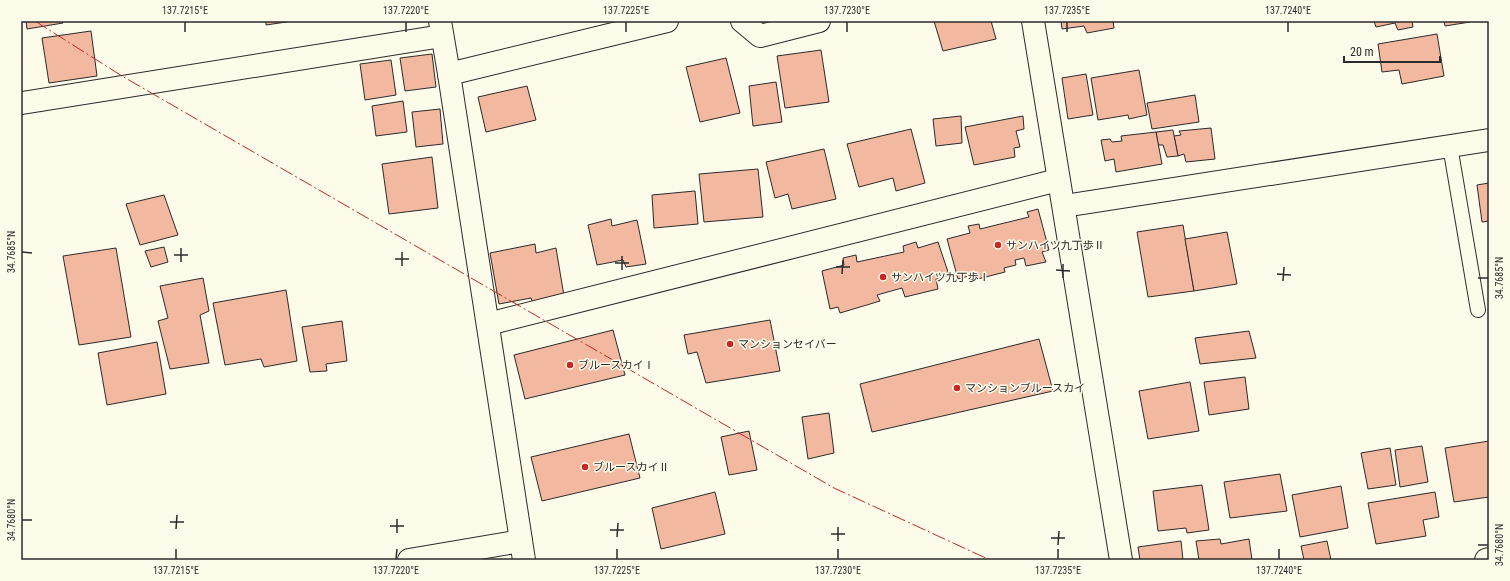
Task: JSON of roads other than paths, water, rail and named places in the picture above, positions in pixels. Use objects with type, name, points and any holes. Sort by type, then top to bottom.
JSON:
[{"type":"street","points":[[450,74],[667,21]]},
{"type":"street","points":[[742,21],[760,36],[819,21]]},
{"type":"street","points":[[1033,21],[1121,560]]},
{"type":"street","points":[[21,101],[441,28],[450,74],[522,550],[409,560]]},
{"type":"street","points":[[1064,206],[1489,140]]},
{"type":"street","points":[[488,324],[1058,180]]},
{"type":"lane","points":[[1450,146],[1478,310]]},
{"type":"place","name":"サンハイツ九丁歩Ⅱ","points":[[998,245]]},
{"type":"place","name":"サンハイツ九丁歩Ⅰ","points":[[883,277]]},
{"type":"place","name":"マンションセイバー","points":[[730,344]]},
{"type":"place","name":"ブルースカイⅠ","points":[[570,365]]},
{"type":"place","name":"マンションブルースカイ","points":[[957,388]]},
{"type":"place","name":"ブルースカイⅡ","points":[[585,467]]}]
